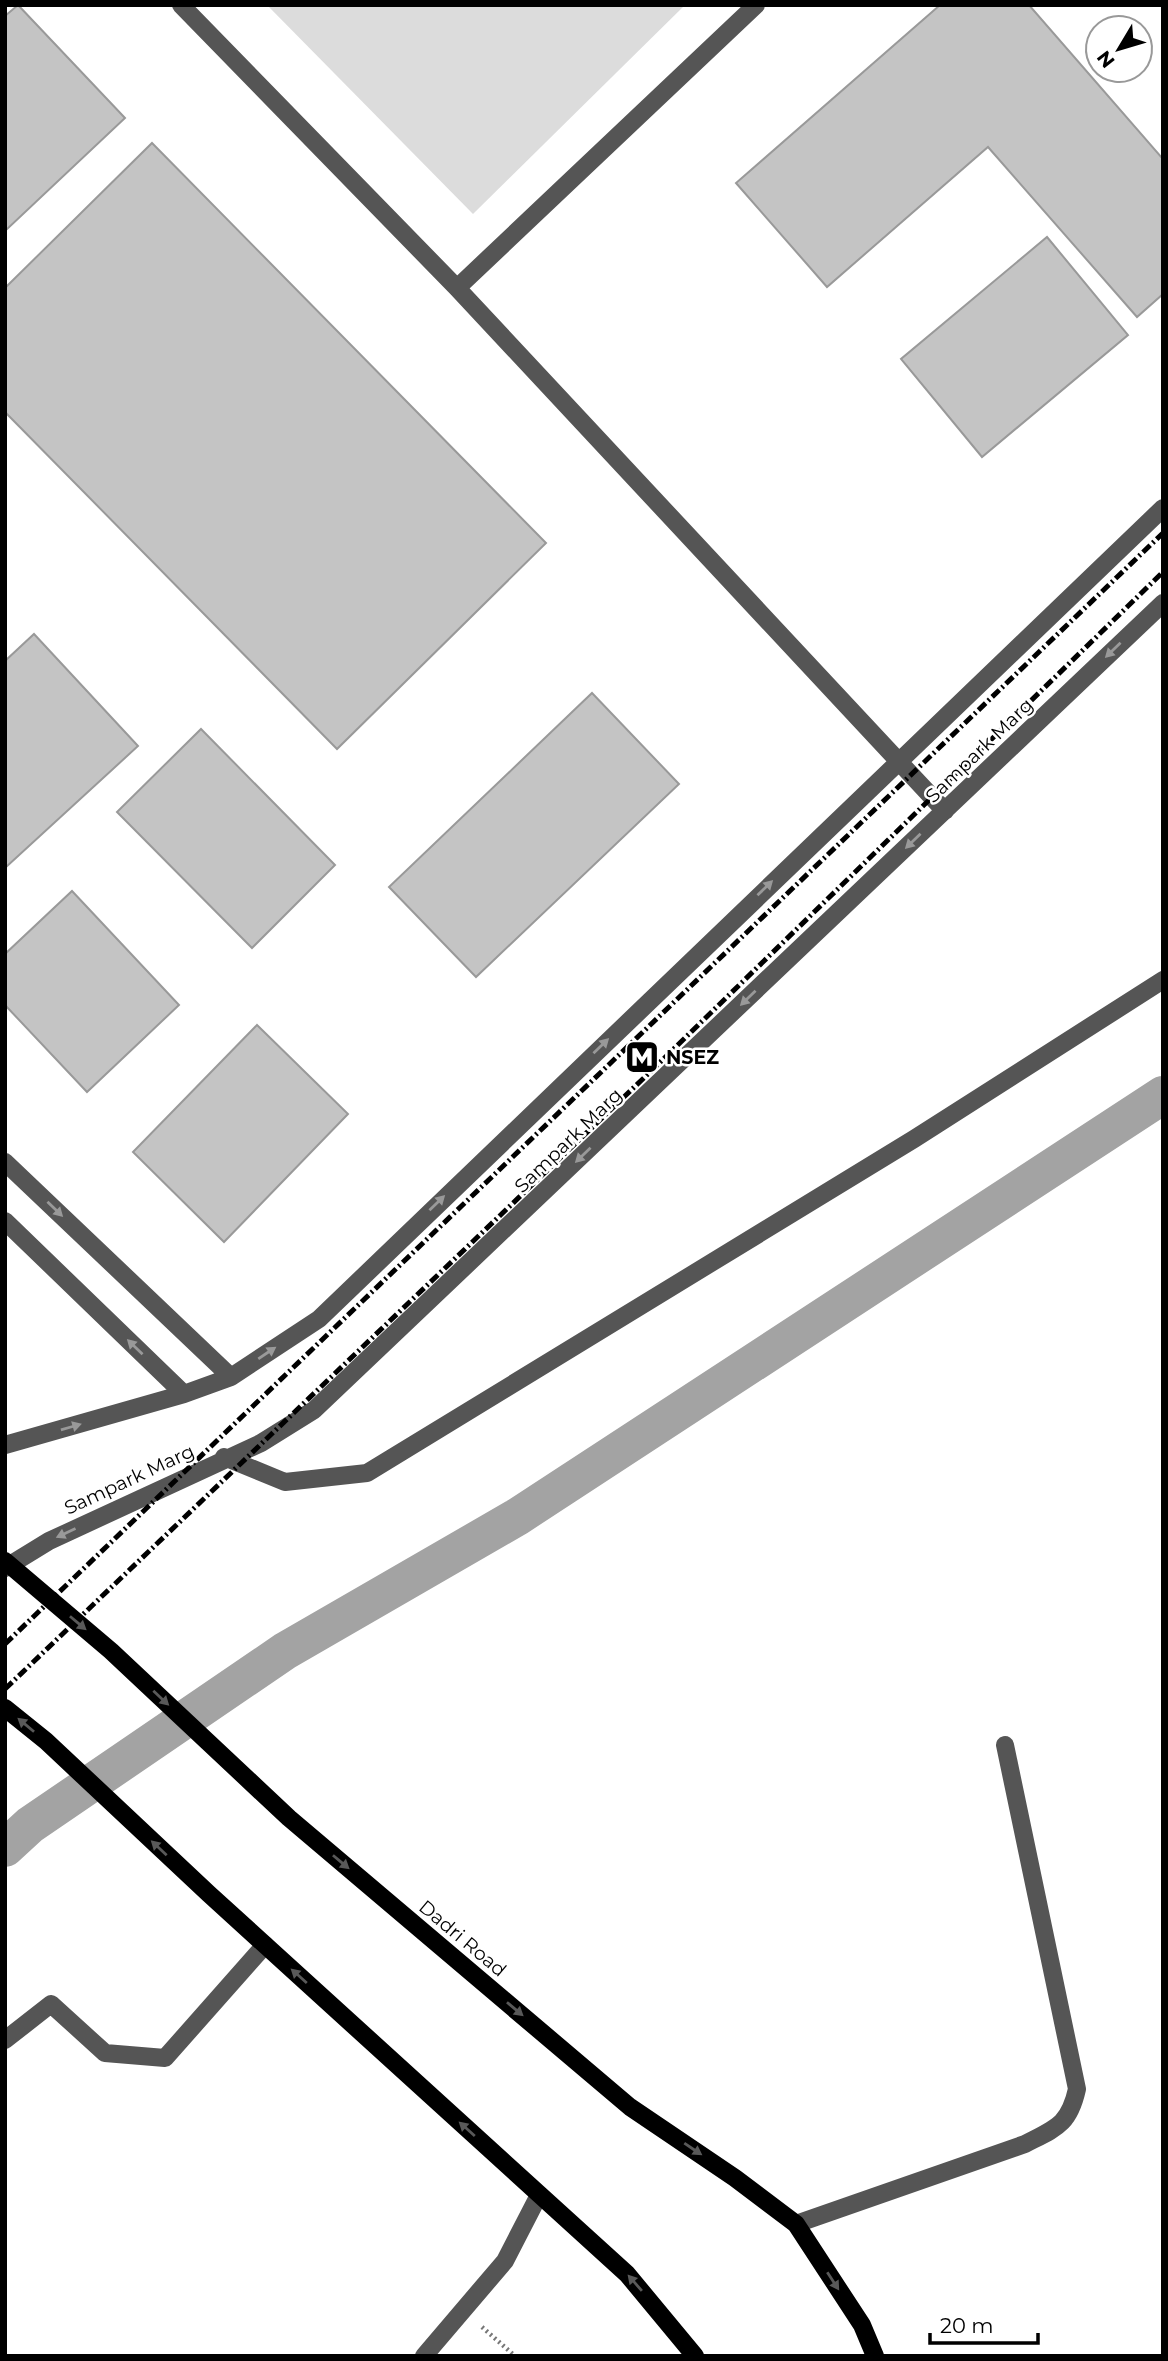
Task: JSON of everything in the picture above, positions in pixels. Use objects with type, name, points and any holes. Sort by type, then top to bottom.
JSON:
[{"type":"main road","name":"Dadri Road","points":[[6,1564],[111,1651],[289,1818],[630,2106],[735,2178],[796,2224],[862,2325],[875,2356]]},
{"type":"main road","points":[[5,1708],[46,1741],[264,1945],[627,2274],[695,2356]]},
{"type":"street","points":[[181,5],[457,288],[945,811]]},
{"type":"street","points":[[457,288],[756,5]]},
{"type":"street","points":[[5,1446],[184,1394],[231,1377],[319,1319],[896,761],[1163,508]]},
{"type":"street","name":"Sampark Marg","points":[[6,1564],[48,1541],[225,1457],[261,1443],[314,1410],[1163,603]]},
{"type":"street","points":[[225,1457],[285,1482],[368,1473],[914,1139],[1163,980]]},
{"type":"street","points":[[5,1162],[231,1377]]},
{"type":"street","points":[[5,1221],[184,1394]]},
{"type":"street","points":[[796,2224],[1025,2144],[1057,2127],[1071,2113],[1077,2089],[1005,1745]]},
{"type":"street","points":[[5,2040],[51,2004],[105,2053],[165,2058],[264,1945]]},
{"type":"street","points":[[424,2356],[505,2261],[539,2195]]},
{"type":"path","points":[[463,2310],[515,2356]]},
{"type":"shaded area","points":[[267,5],[685,5],[473,214]]},
{"type":"building","points":[[18,5],[125,118],[5,231],[5,16]]},
{"type":"building","points":[[940,5],[1029,5],[1084,68],[1084,84],[1098,84],[1163,159],[1163,294],[1137,317],[988,147],[827,287],[736,183]]},
{"type":"building","points":[[152,143],[546,543],[337,749],[5,412],[5,288]]},
{"type":"building","points":[[1047,237],[1128,335],[982,457],[901,359]]},
{"type":"building","points":[[34,634],[138,746],[5,868],[5,661]]},
{"type":"building","points":[[592,693],[679,784],[476,977],[389,887]]},
{"type":"building","points":[[201,729],[335,865],[252,948],[117,812]]},
{"type":"building","points":[[72,891],[179,1005],[87,1092],[5,1005],[5,954]]},
{"type":"building","points":[[257,1025],[348,1114],[224,1242],[133,1152]]},
{"type":"waterway","points":[[5,1848],[30,1825],[285,1651],[517,1517],[1163,1095]]},
{"type":"railway","points":[[5,1644],[1163,533]]},
{"type":"railway","points":[[5,1689],[649,1073],[1163,572]]},
{"type":"place","name":"NSEZ","points":[[642,1057]]}]
